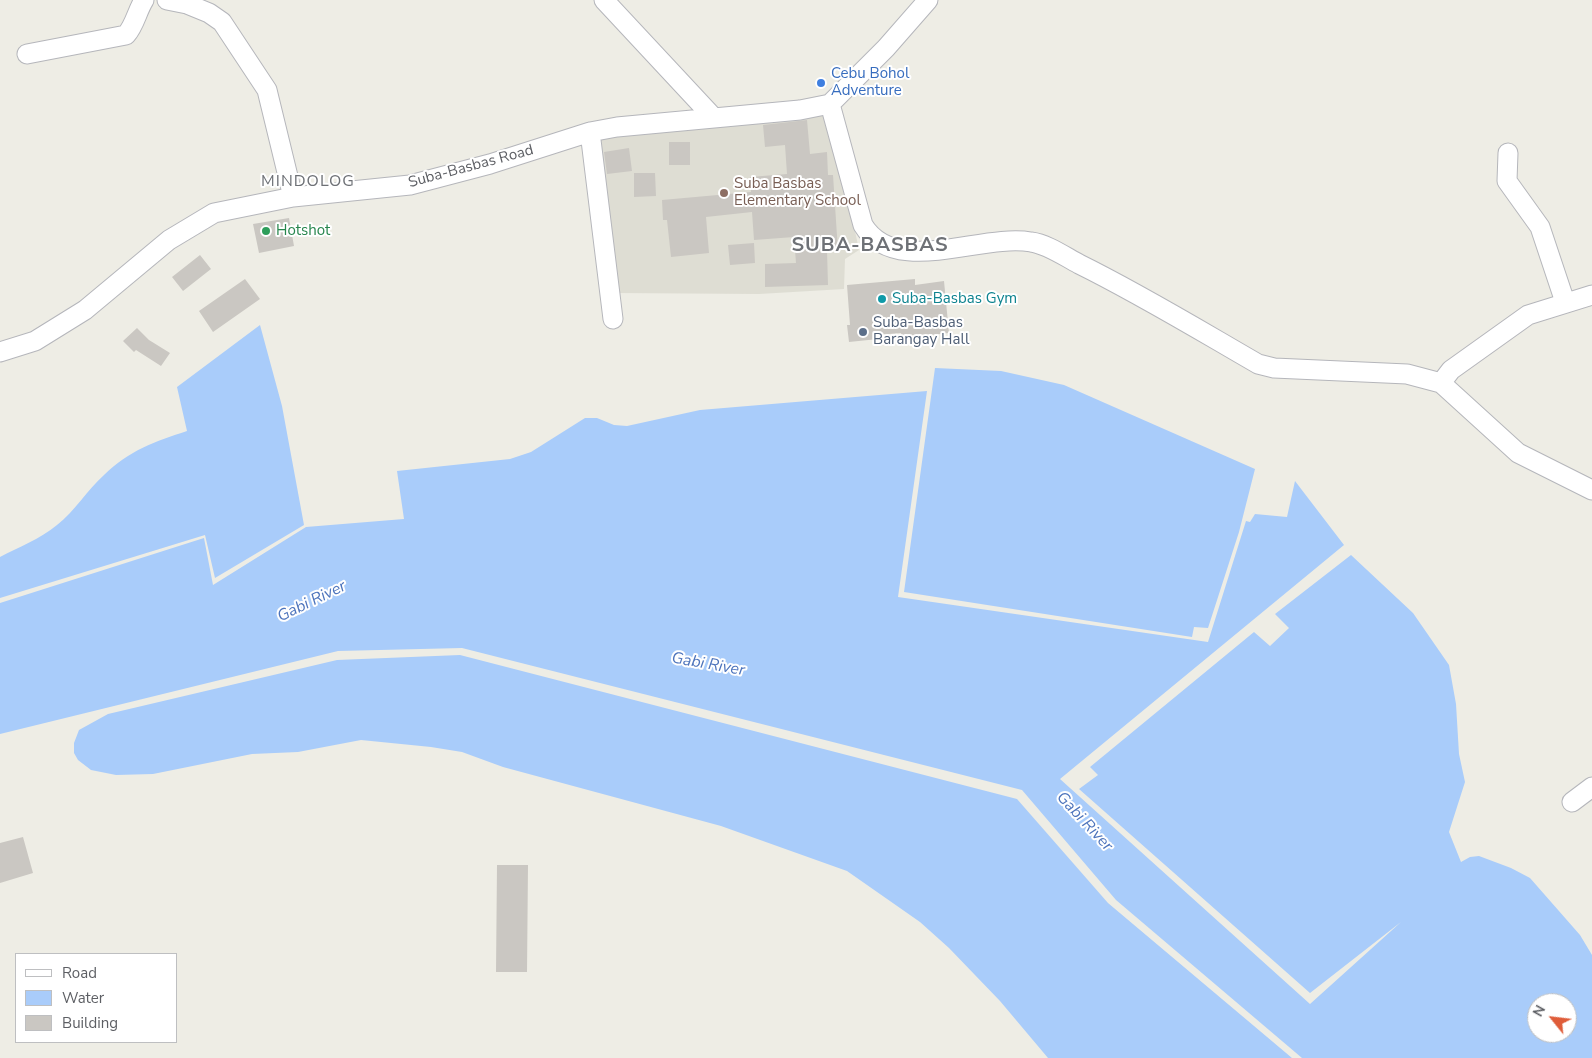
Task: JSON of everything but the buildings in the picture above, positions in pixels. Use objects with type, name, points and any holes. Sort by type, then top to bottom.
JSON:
[{"type":"street","points":[[27,54],[126,35],[132,29],[137,11],[144,0]]},
{"type":"street","points":[[167,0],[187,4],[209,13],[222,22],[267,90],[293,197]]},
{"type":"street","points":[[604,0],[624,7],[713,117]]},
{"type":"street","points":[[928,0],[886,48],[830,104],[863,225],[867,232],[887,248],[900,252],[938,250],[987,241],[1033,242],[1094,271],[1258,364],[1274,368],[1407,374],[1441,383],[1518,453],[1592,490]]},
{"type":"street","name":"Suba-Basbas Road","points":[[0,352],[35,341],[85,310],[142,261],[197,222],[214,213],[293,197],[410,185],[490,164],[590,132],[617,127],[800,110],[830,104]]},
{"type":"street","points":[[590,132],[613,319]]},
{"type":"street","points":[[1508,153],[1507,181],[1540,227],[1565,302]]},
{"type":"street","points":[[1441,383],[1451,370],[1528,315],[1592,294]]},
{"type":"street","points":[[1572,802],[1592,787]]},
{"type":"shaded area","name":"Suba Basbas Elementary School","points":[[830,113],[859,250],[845,259],[844,289],[759,294],[613,293],[595,136]]},
{"type":"water","points":[[260,325],[282,406],[304,525],[215,578],[205,535],[0,598],[0,557],[37,539],[57,525],[98,481],[123,459],[153,443],[187,431],[177,387]]},
{"type":"water","points":[[935,368],[1001,371],[1064,385],[1255,469],[1239,532],[1208,628],[1194,627],[1192,637],[904,592]]},
{"type":"water","name":"Gabi River","points":[[927,391],[898,597],[1208,642],[1246,521],[1250,522],[1255,514],[1287,517],[1295,481],[1344,545],[1060,779],[1310,1004],[1401,922],[1310,993],[1079,789],[1098,775],[1090,767],[1254,632],[1270,646],[1289,628],[1275,614],[1351,555],[1413,613],[1449,665],[1456,704],[1459,754],[1465,782],[1449,832],[1461,862],[1470,857],[1479,856],[1511,868],[1530,878],[1580,935],[1592,955],[1592,1058],[1302,1058],[1116,900],[1022,790],[462,648],[338,651],[0,734],[0,603],[204,538],[213,585],[306,527],[404,519],[397,471],[510,459],[531,452],[585,418],[597,418],[614,425],[627,426],[700,410]]},
{"type":"water","points":[[460,655],[1017,799],[1108,903],[1292,1058],[1048,1058],[1000,1001],[949,948],[920,922],[847,871],[721,826],[503,767],[462,752],[361,740],[298,752],[252,754],[153,774],[116,775],[91,770],[78,760],[74,753],[74,743],[79,730],[108,714],[337,660]]},
{"type":"place","name":"Cebu Bohol Adventure","points":[[821,83]]},
{"type":"place","name":"Suba Basbas Elementary School","points":[[724,193]]},
{"type":"place","name":"Hotshot","points":[[266,231]]},
{"type":"place","name":"Suba-Basbas Gym","points":[[882,299]]},
{"type":"place","name":"Suba-Basbas Barangay Hall","points":[[863,332]]},
{"type":"district","name":"MINDOLOG","points":[[308,182]]},
{"type":"district","name":"SUBA-BASBAS","points":[[870,246]]}]
